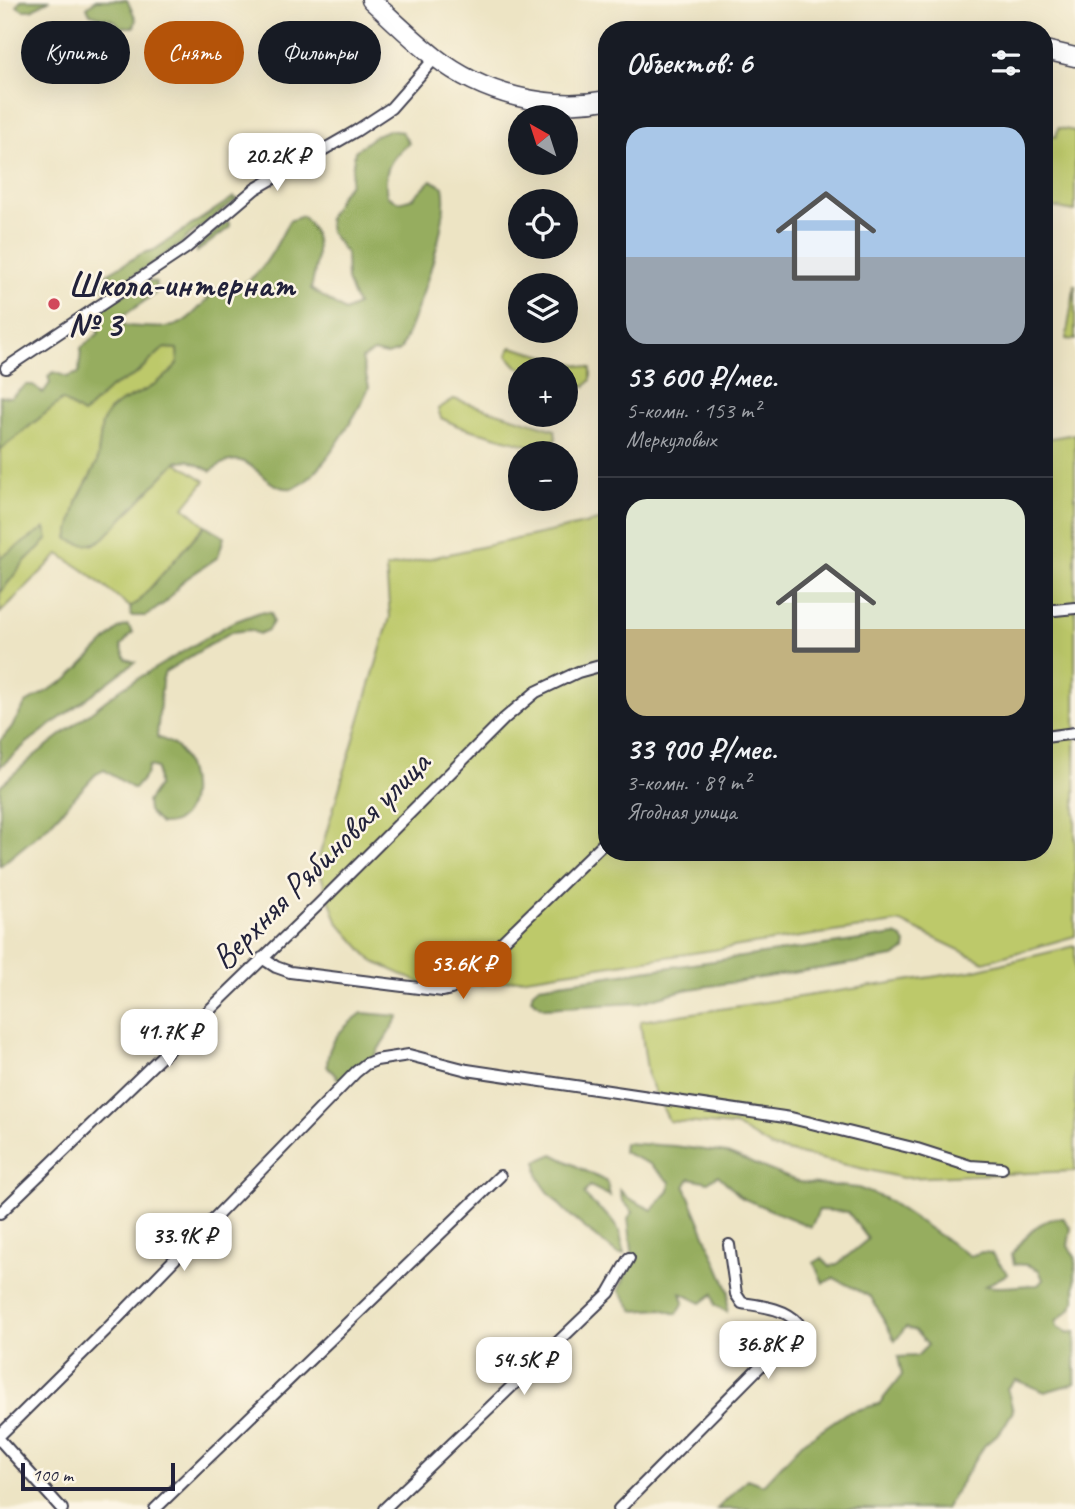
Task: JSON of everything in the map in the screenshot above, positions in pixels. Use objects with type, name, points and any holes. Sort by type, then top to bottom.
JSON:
[{"type":"main road","points":[[371,0],[435,58],[471,80],[504,94],[552,103],[598,100]]},
{"type":"main road","points":[[1053,52],[1075,57]]},
{"type":"street","points":[[6,368],[186,248],[255,189],[391,108],[435,58]]},
{"type":"street","points":[[1053,610],[1075,608]]},
{"type":"street","name":"Верхняя Рябиновая улица","points":[[0,1213],[505,718],[536,692],[598,667]]},
{"type":"street","points":[[1053,736],[1075,733]]},
{"type":"street","points":[[262,958],[290,972],[443,991],[451,989],[598,849]]},
{"type":"street","points":[[62,1509],[0,1437],[366,1064],[409,1055],[467,1070],[791,1118],[917,1149],[970,1166],[1002,1168]]},
{"type":"street","points":[[155,1509],[500,1176]]},
{"type":"street","points":[[619,1509],[796,1330],[798,1323],[792,1316],[774,1309],[742,1303],[736,1294],[729,1245]]},
{"type":"street","points":[[384,1509],[609,1293],[629,1258]]},
{"type":"green space","points":[[21,0],[50,0],[31,10],[23,10],[17,6]]},
{"type":"green space","points":[[96,0],[127,0],[136,19],[134,27],[130,27],[130,21],[115,21],[90,14],[87,7]]},
{"type":"green space","points":[[1058,128],[1075,131],[1075,211],[1053,207],[1053,136],[1056,137]]},
{"type":"green space","points":[[388,130],[402,132],[409,143],[389,166],[386,179],[387,196],[399,202],[413,198],[431,180],[443,187],[442,223],[423,293],[400,351],[387,355],[374,352],[362,359],[369,387],[325,461],[302,484],[292,488],[280,487],[246,463],[237,460],[225,462],[211,471],[188,460],[176,462],[104,538],[86,544],[68,539],[78,499],[97,463],[102,423],[109,411],[119,403],[148,389],[170,373],[178,362],[177,349],[164,348],[135,375],[111,387],[83,414],[62,400],[0,450],[0,396],[11,397],[26,385],[33,385],[43,393],[50,383],[48,376],[54,372],[67,377],[79,373],[81,348],[99,333],[93,322],[93,315],[144,281],[156,282],[155,294],[123,316],[121,322],[126,326],[169,327],[186,320],[216,290],[230,289],[253,277],[262,268],[289,221],[302,216],[314,231],[316,240],[317,260],[311,289],[345,311],[357,305],[347,280],[346,253],[330,232],[328,219],[341,194],[350,184],[355,151],[376,135]]},
{"type":"green space","points":[[234,197],[237,199],[182,243],[122,283],[105,289],[99,282],[102,277],[143,253],[154,250]]},
{"type":"green space","points":[[227,222],[230,227],[197,252],[197,248]]},
{"type":"green space","points":[[1075,284],[1075,340],[1066,339]]},
{"type":"green space","points":[[511,347],[549,357],[509,357],[507,355]]},
{"type":"green space","points":[[164,348],[177,349],[178,362],[170,373],[148,389],[119,403],[102,423],[97,463],[78,499],[68,539],[93,545],[104,538],[176,462],[205,481],[184,507],[205,525],[139,601],[130,607],[59,554],[0,613],[0,593],[26,560],[48,539],[0,558],[0,450],[62,400],[83,414],[111,387],[135,375]]},
{"type":"green space","points":[[578,365],[591,368],[591,380],[585,387],[578,385]]},
{"type":"green space","points":[[454,399],[508,416],[508,427],[545,427],[555,430],[556,439],[513,441],[458,426],[441,418],[438,409]]},
{"type":"green space","points":[[1075,434],[1075,936],[984,962],[901,922],[438,991],[372,961],[337,921],[317,864],[390,617],[386,568],[598,521],[598,861],[1053,861],[1053,438]]},
{"type":"green space","points":[[205,525],[224,537],[218,557],[183,581],[166,602],[146,616],[131,616],[130,607],[139,601]]},
{"type":"green space","points":[[45,528],[48,539],[26,560],[0,593],[0,558]]},
{"type":"green space","points":[[260,612],[271,613],[273,622],[268,630],[259,634],[250,630],[231,632],[165,672],[157,737],[177,748],[188,769],[191,795],[183,816],[173,822],[160,824],[148,811],[147,802],[158,786],[157,768],[149,766],[146,775],[134,789],[104,770],[96,774],[45,829],[0,866],[0,786],[122,688],[231,623]]},
{"type":"green space","points":[[127,625],[133,632],[121,646],[126,659],[135,662],[27,743],[0,767],[0,741],[26,703],[68,679],[118,629]]},
{"type":"green space","points":[[895,935],[906,943],[905,950],[894,957],[684,990],[638,1003],[544,1008],[531,999],[533,991],[539,986]]},
{"type":"green space","points":[[1075,946],[1075,1171],[903,1178],[773,1148],[735,1126],[669,1121],[648,1077],[640,1021],[971,971]]},
{"type":"green space","points":[[362,1013],[399,1016],[370,1063],[341,1082],[327,1066],[330,1049],[343,1029]]},
{"type":"green space","points":[[624,1143],[727,1153],[799,1182],[858,1188],[884,1198],[970,1256],[982,1252],[991,1253],[1008,1274],[985,1286],[1038,1285],[1043,1280],[1039,1270],[1028,1265],[1014,1264],[1012,1254],[1040,1224],[1063,1218],[1071,1228],[1068,1246],[1075,1257],[1075,1300],[1070,1310],[1056,1321],[1057,1327],[1069,1333],[1075,1331],[1075,1383],[1045,1392],[1016,1380],[1007,1388],[1013,1411],[1001,1431],[985,1445],[945,1509],[717,1509],[747,1479],[763,1485],[802,1443],[846,1413],[879,1404],[902,1375],[898,1357],[917,1356],[928,1345],[915,1331],[906,1327],[895,1341],[871,1297],[834,1278],[823,1283],[814,1263],[822,1258],[830,1267],[839,1263],[868,1239],[848,1212],[819,1210],[811,1227],[742,1198],[718,1175],[708,1182],[690,1178],[685,1187],[729,1292],[727,1312],[715,1305],[713,1294],[701,1303],[681,1293],[684,1302],[677,1314],[661,1309],[634,1311],[619,1290],[633,1258],[628,1218],[633,1212],[622,1200],[620,1190],[628,1198],[652,1210],[669,1191],[670,1182],[650,1164],[623,1152]]},
{"type":"green space","points":[[553,1154],[607,1182],[610,1196],[590,1186],[584,1194],[616,1225],[624,1254],[618,1254],[586,1229],[546,1188],[538,1176],[537,1161]]},
{"type":"place","name":"Школа-интернат № 3","points":[[54,304]]}]
